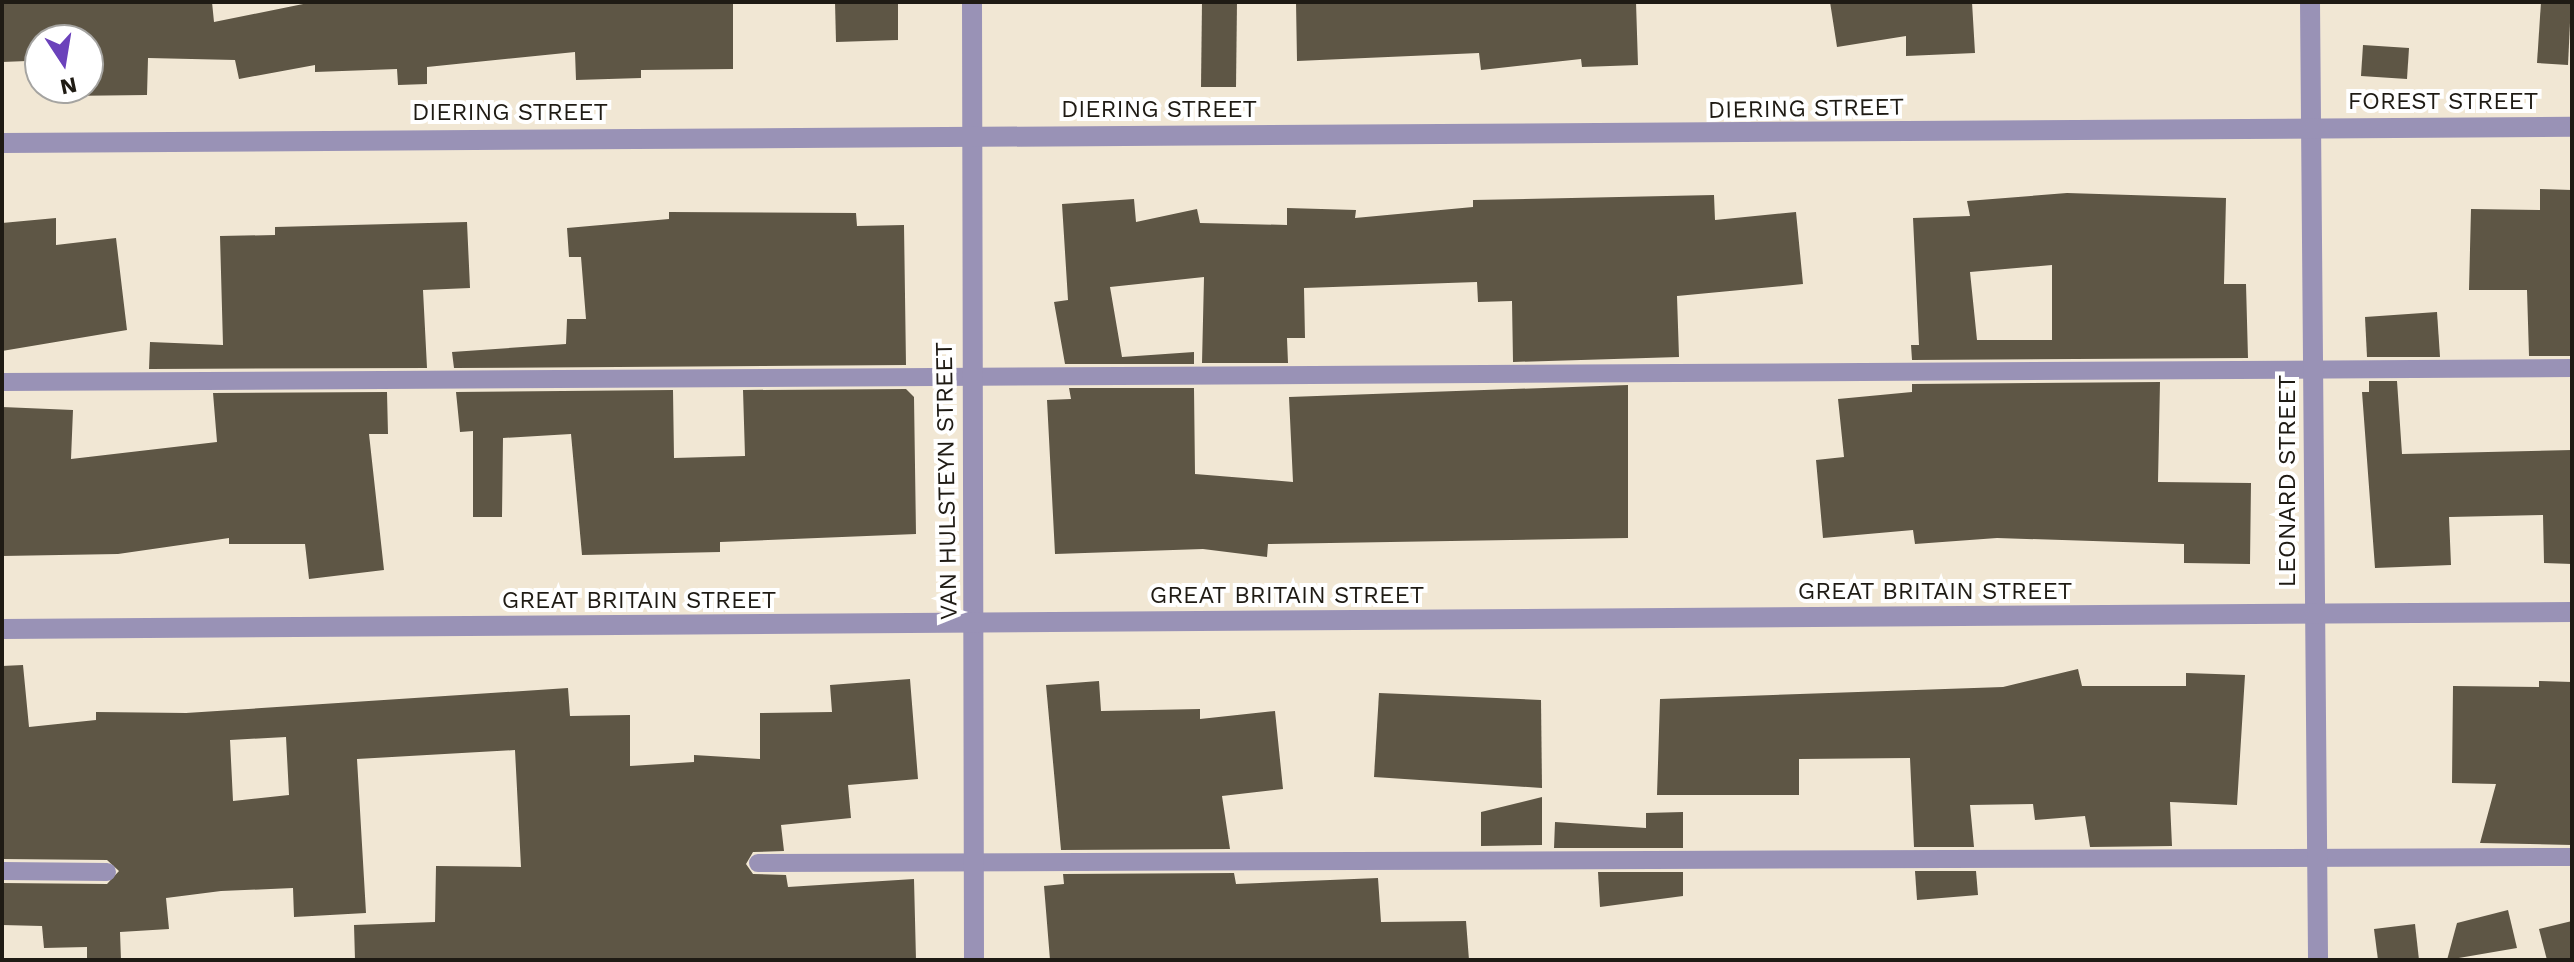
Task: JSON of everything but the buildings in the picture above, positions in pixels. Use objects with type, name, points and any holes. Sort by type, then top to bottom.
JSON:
[{"type":"street","name":"VAN HULSTEYN STREET","points":[[972,2],[974,960]]},
{"type":"street","name":"LEONARD STREET","points":[[2310,2],[2315,129],[2314,616],[2321,858],[2318,960]]},
{"type":"street","name":"FOREST STREET","points":[[2315,129],[2572,127]]},
{"type":"street","name":"DIERING STREET","points":[[2,143],[2315,129]]},
{"type":"street","name":"GREAT BRITAIN STREET","points":[[2,629],[2572,612]]},
{"type":"lane","points":[[2,382],[2572,368]]},
{"type":"lane","points":[[758,863],[2572,857]]},
{"type":"lane","points":[[2,871],[107,872]]}]
